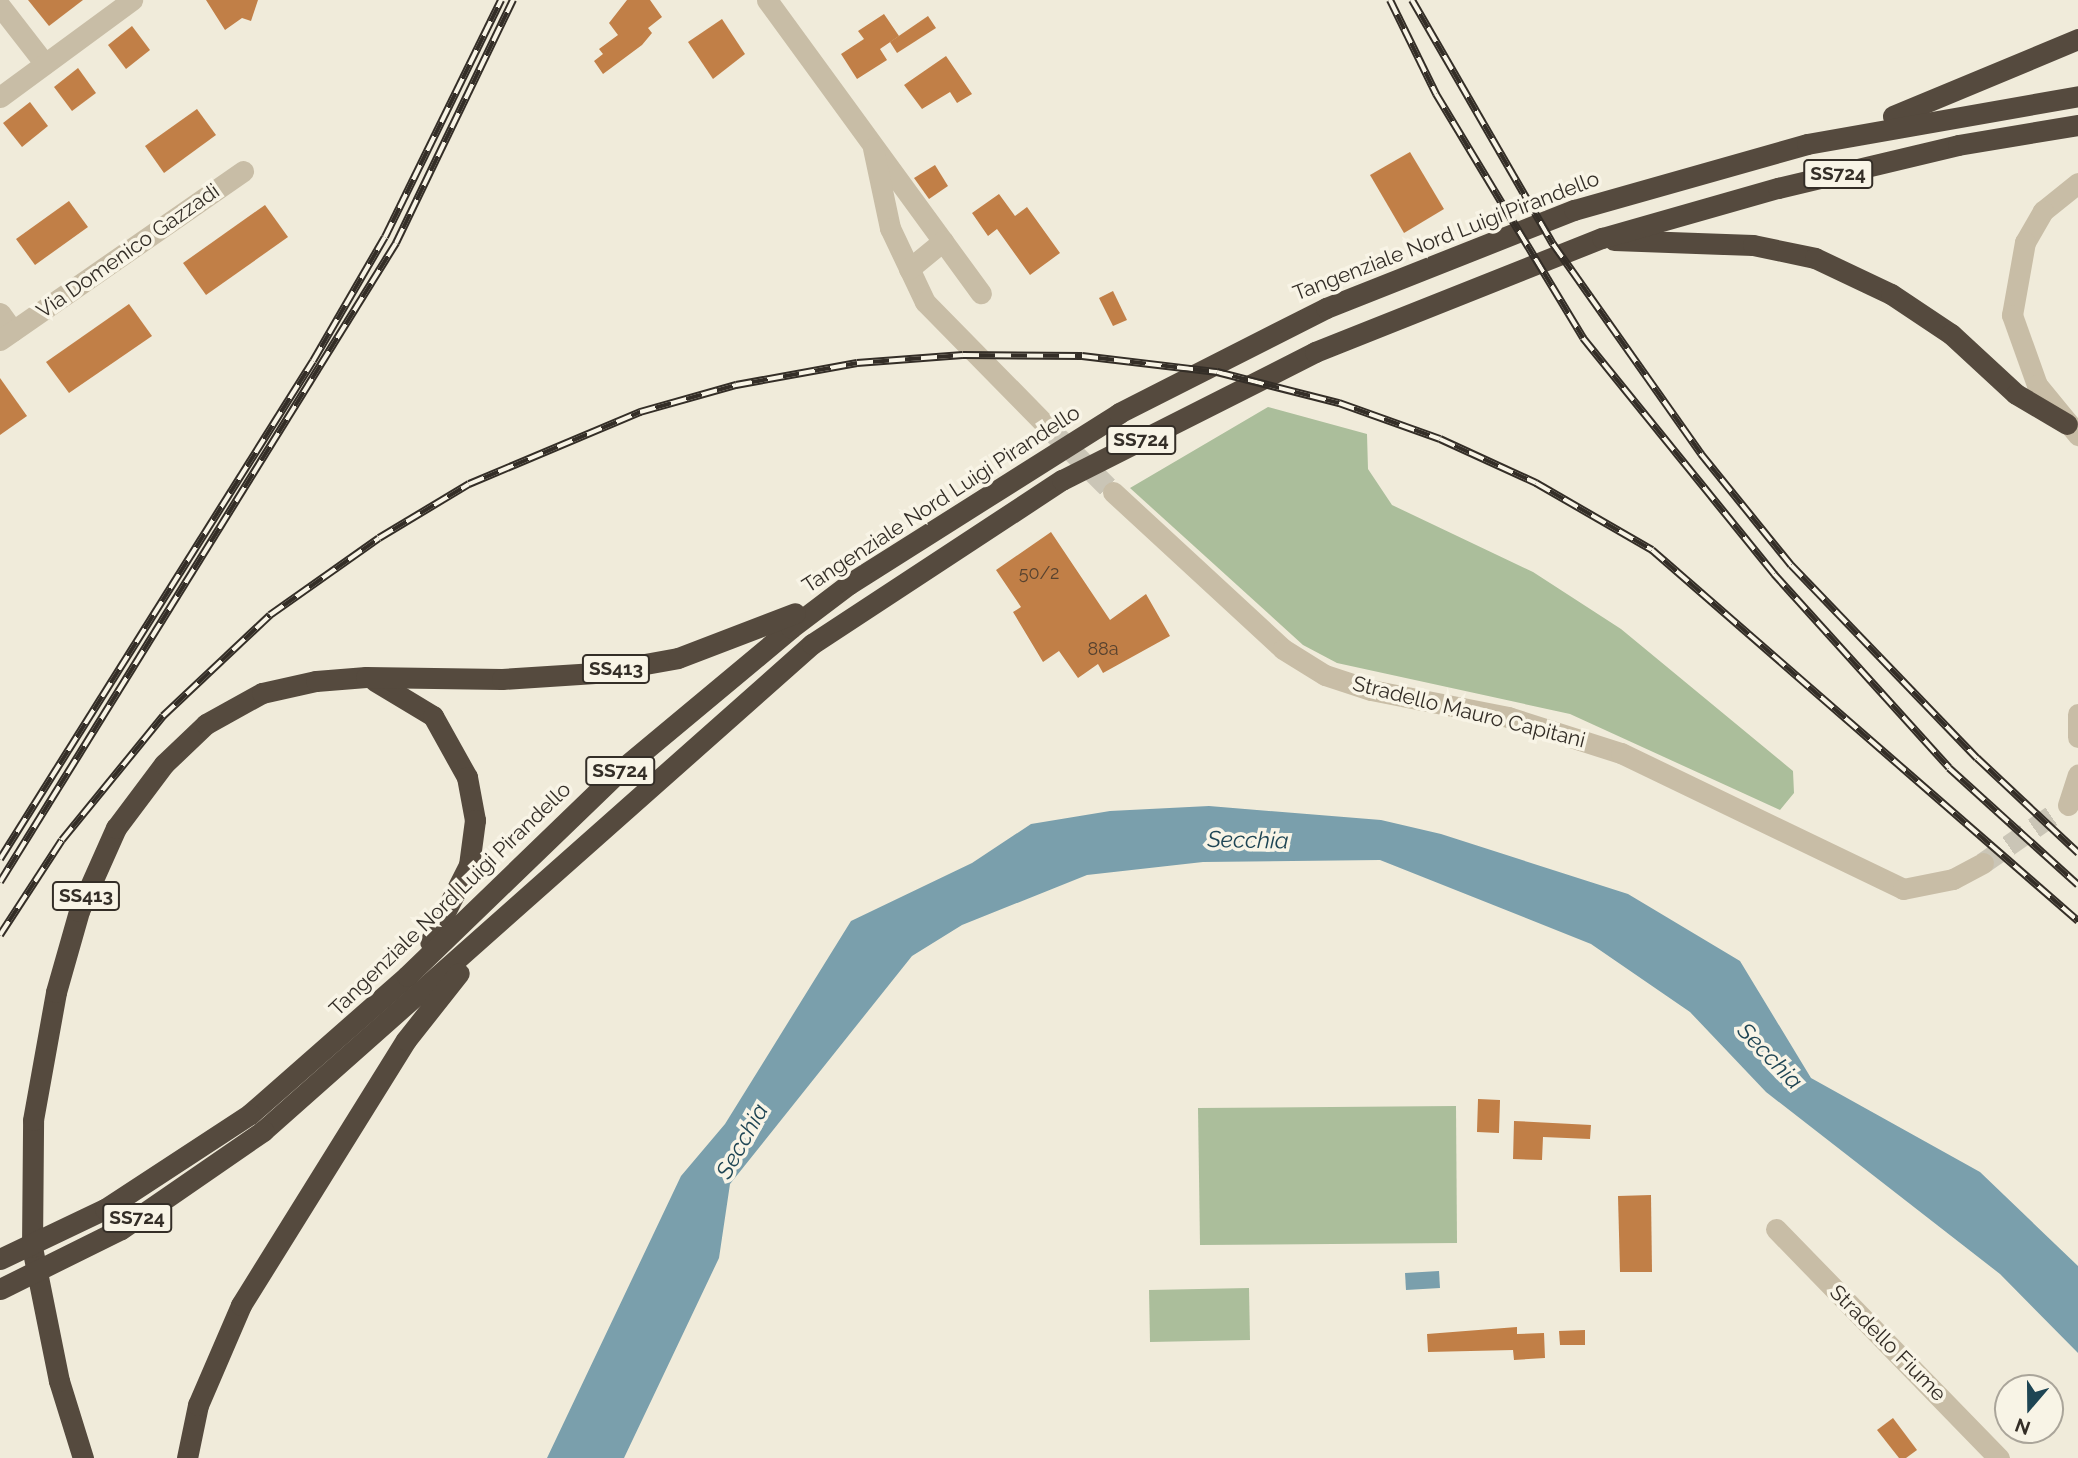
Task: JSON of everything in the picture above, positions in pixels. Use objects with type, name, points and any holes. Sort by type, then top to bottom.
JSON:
[{"type":"highway","points":[[1807,144],[1904,113],[2078,39]]},
{"type":"highway","name":"Tangenziale Nord Luigi Pirandello","points":[[0,1259],[105,1209],[250,1114],[407,976],[616,774],[849,584],[1119,413],[1326,308],[1574,210],[1807,144],[2078,96]]},
{"type":"highway","name":"SS724","points":[[0,1289],[121,1229],[263,1131],[488,935],[604,824],[812,644],[1062,480],[1315,352],[1602,238],[1855,169],[2078,125]]},
{"type":"highway","points":[[1602,238],[1753,245],[1815,258],[1901,300],[1951,334],[2016,394],[2074,430]]},
{"type":"highway","name":"SS413","points":[[83,1458],[58,1381],[32,1247],[33,1119],[57,992],[79,911],[116,828],[138,795],[206,724],[262,693],[366,677],[502,679],[595,673],[678,658],[774,625],[849,584]]},
{"type":"highway","points":[[366,677],[401,692],[433,716],[467,777],[475,820],[469,865],[444,921],[407,976]]},
{"type":"highway","points":[[187,1458],[198,1405],[241,1305],[406,1040],[488,935]]},
{"type":"street","points":[[0,97],[132,0]]},
{"type":"street","points":[[767,0],[981,293]]},
{"type":"street","points":[[0,6],[45,64]]},
{"type":"street","points":[[871,139],[890,228],[925,302],[1049,428]]},
{"type":"street","name":"Via Domenico Gazzadi","points":[[0,313],[7,335],[243,171]]},
{"type":"street","points":[[2074,430],[2037,385],[2012,315],[2025,242],[2043,211],[2078,183]]},
{"type":"street","points":[[909,269],[943,242]]},
{"type":"street","name":"Stradello Mauro Capitani","points":[[1114,492],[1283,649],[1325,675],[1371,690],[1532,724],[1621,753],[1764,820],[1847,867],[1903,889],[1954,879],[1983,863]]},
{"type":"street","points":[[2078,715],[2078,737]]},
{"type":"street","points":[[2066,807],[2078,775]]},
{"type":"street","name":"Stradello Fiume","points":[[1776,1229],[1999,1458]]},
{"type":"green space","points":[[1268,407],[1367,434],[1368,469],[1392,505],[1533,572],[1621,629],[1793,771],[1794,793],[1780,810],[1570,714],[1337,663],[1303,645],[1130,488]]},
{"type":"green space","points":[[1456,1106],[1457,1243],[1200,1245],[1198,1108]]},
{"type":"green space","points":[[1249,1288],[1250,1340],[1150,1342],[1149,1290]]},
{"type":"water","name":"Secchia","points":[[1209,806],[1381,820],[1441,834],[1628,894],[1740,961],[1811,1078],[1980,1172],[2078,1266],[2078,1353],[2000,1274],[1766,1092],[1690,1012],[1591,944],[1380,860],[1203,862],[1087,875],[962,925],[912,956],[730,1184],[719,1258],[624,1458],[547,1458],[681,1176],[725,1124],[851,921],[972,863],[1031,824],[1110,811]]},
{"type":"water","points":[[1439,1271],[1440,1288],[1406,1290],[1405,1273]]},
{"type":"building","points":[[28,0],[83,0],[49,26]]},
{"type":"building","points":[[206,0],[258,0],[251,21],[242,18],[225,30]]},
{"type":"building","points":[[627,0],[650,0],[662,17],[648,28],[652,33],[642,45],[603,74],[594,61],[603,54],[599,49],[618,35],[609,23]]},
{"type":"building","points":[[884,14],[899,36],[880,49],[887,60],[857,79],[841,54],[864,39],[858,31]]},
{"type":"building","points":[[928,16],[936,28],[897,53],[890,42]]},
{"type":"building","points":[[722,19],[745,54],[713,79],[688,42]]},
{"type":"building","points":[[132,26],[150,50],[126,69],[108,45]]},
{"type":"building","points":[[946,56],[972,94],[957,103],[950,92],[922,109],[904,85]]},
{"type":"building","points":[[78,68],[96,93],[72,111],[54,87]]},
{"type":"building","points":[[30,102],[48,126],[22,147],[3,123]]},
{"type":"building","points":[[197,109],[216,135],[164,173],[145,146]]},
{"type":"building","points":[[1410,152],[1444,209],[1404,233],[1370,175]]},
{"type":"building","points":[[935,165],[948,186],[929,199],[914,178]]},
{"type":"building","points":[[999,194],[1015,216],[1027,207],[1060,253],[1030,275],[997,229],[988,236],[972,213]]},
{"type":"building","points":[[69,201],[88,227],[35,265],[16,239]]},
{"type":"building","points":[[265,205],[288,237],[206,295],[183,263]]},
{"type":"building","points":[[1113,291],[1127,320],[1113,326],[1099,298]]},
{"type":"building","points":[[129,304],[152,336],[69,393],[46,362]]},
{"type":"building","points":[[0,378],[27,416],[0,435]]},
{"type":"building","points":[[1051,532],[1110,620],[1146,594],[1170,636],[1103,673],[1098,664],[1078,678],[1059,651],[1043,662],[1013,612],[1021,607],[996,570]]},
{"type":"building","points":[[1478,1099],[1500,1100],[1499,1133],[1477,1132]]},
{"type":"building","points":[[1514,1121],[1591,1125],[1590,1139],[1543,1137],[1542,1160],[1513,1159]]},
{"type":"building","points":[[1651,1195],[1652,1272],[1620,1272],[1618,1196]]},
{"type":"building","points":[[1517,1327],[1517,1334],[1544,1333],[1545,1358],[1514,1360],[1513,1350],[1428,1352],[1427,1334]]},
{"type":"building","points":[[1585,1330],[1585,1345],[1560,1345],[1559,1331]]},
{"type":"building","points":[[1893,1418],[1917,1450],[1906,1458],[1899,1458],[1877,1430]]},
{"type":"tunnel","points":[[1049,428],[1113,492]]},
{"type":"tunnel","points":[[1983,863],[2054,814]]},
{"type":"railway","points":[[0,859],[313,361],[385,237],[501,0]]},
{"type":"railway","points":[[0,882],[396,243],[513,0]]},
{"type":"railway","points":[[1390,0],[1436,94],[1583,338],[1774,574],[1949,768],[2078,885]]},
{"type":"railway","points":[[1412,0],[1553,244],[1701,454],[1791,565],[1977,758],[2078,853]]},
{"type":"railway","points":[[0,935],[62,840],[163,716],[270,615],[379,538],[469,484],[640,412],[736,385],[857,363],[963,355],[1082,356],[1217,372],[1339,403],[1440,439],[1536,483],[1652,550],[2078,921]]}]
